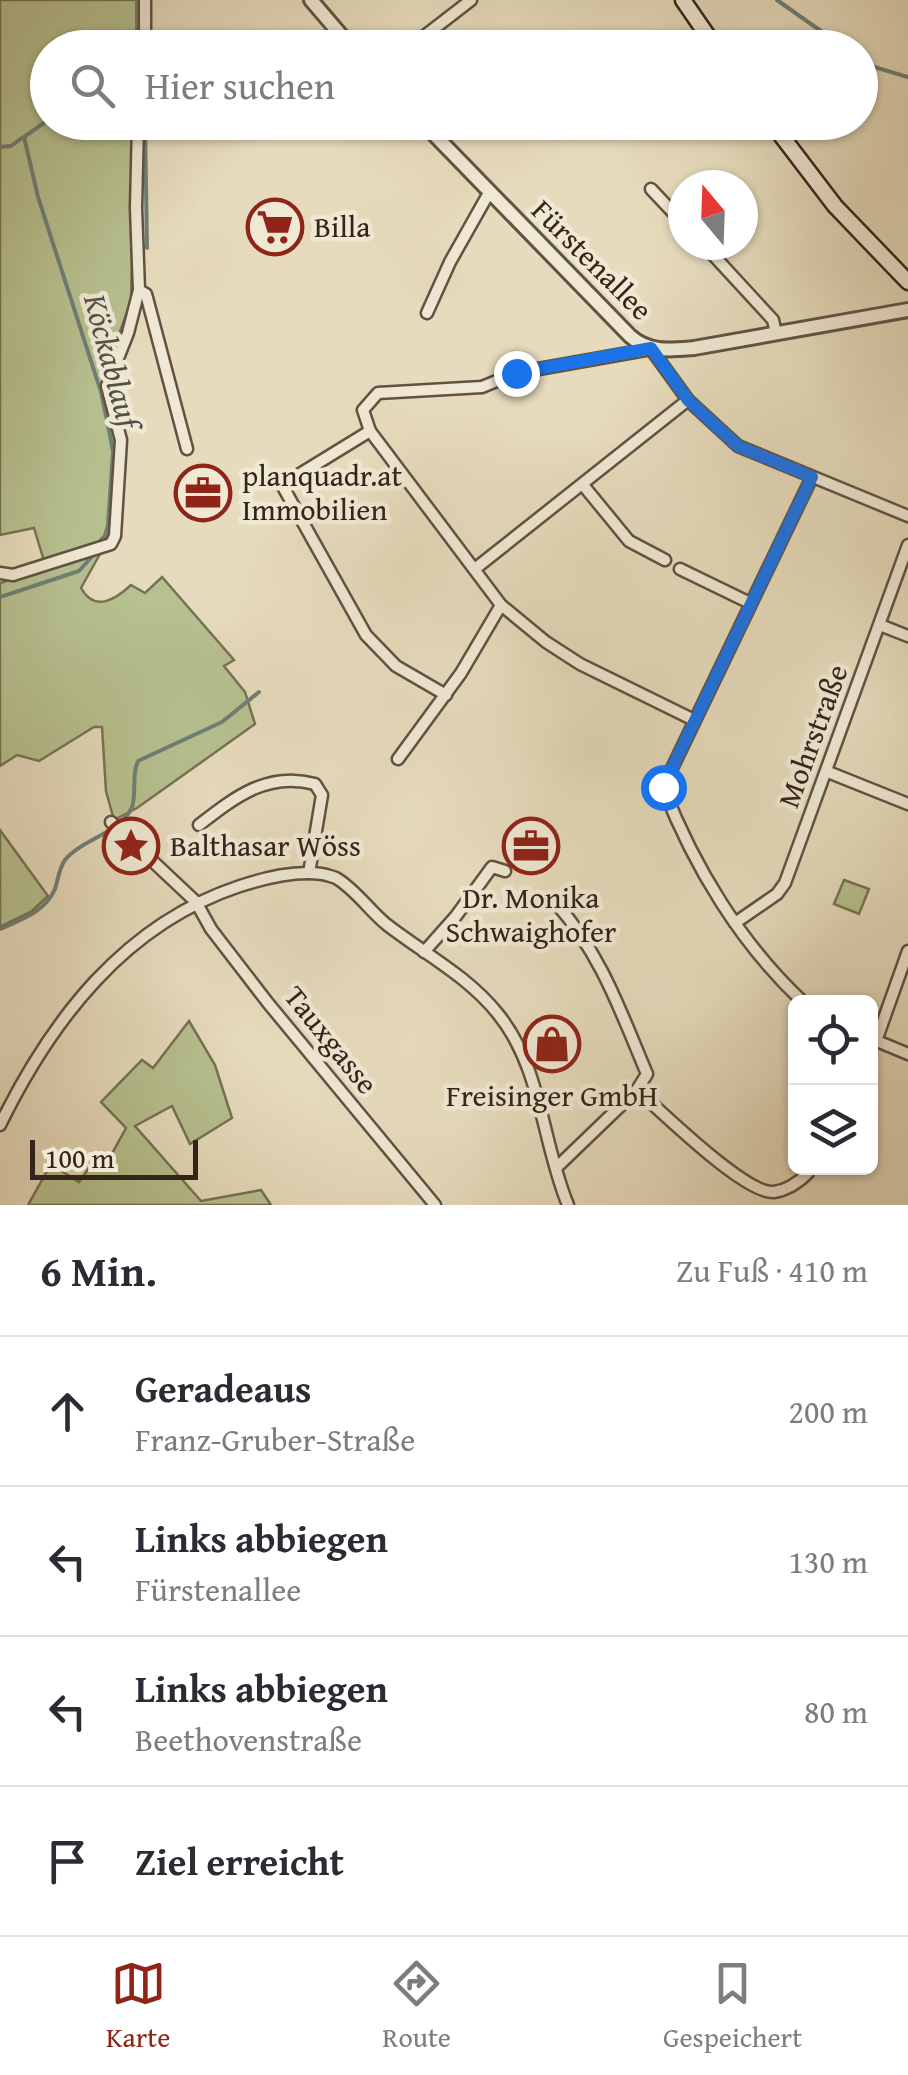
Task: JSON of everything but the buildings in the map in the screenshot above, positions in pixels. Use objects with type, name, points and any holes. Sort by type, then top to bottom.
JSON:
[{"type":"main road","points":[[683,0],[704,30]]},
{"type":"main road","points":[[783,140],[835,206],[908,282]]},
{"type":"street","points":[[145,0],[146,30]]},
{"type":"street","points":[[310,0],[336,30]]},
{"type":"street","points":[[432,30],[470,0]]},
{"type":"street","points":[[0,573],[13,575],[103,547],[118,519],[122,440],[107,386],[128,334],[139,290],[138,140]]},
{"type":"street","name":"Fürstenallee","points":[[440,140],[630,336],[651,348],[688,400],[738,446],[908,516]]},
{"type":"street","points":[[651,189],[668,207]]},
{"type":"street","name":"Fürstenallee","points":[[428,312],[490,190]]},
{"type":"street","points":[[718,260],[773,320],[776,333]]},
{"type":"street","points":[[139,290],[146,294],[187,449]]},
{"type":"street","points":[[694,720],[580,664],[501,605],[370,431],[364,410],[378,393],[482,387],[516,373],[651,348],[694,348],[908,310]]},
{"type":"street","points":[[476,568],[688,400]]},
{"type":"street","points":[[370,431],[282,485],[366,635],[396,666],[446,695]]},
{"type":"street","points":[[797,995],[761,960],[735,923],[693,855],[663,787],[812,477]]},
{"type":"street","points":[[583,485],[629,541],[665,560]]},
{"type":"street","name":"Mohrstraße","points":[[735,923],[785,883],[908,544]]},
{"type":"street","points":[[680,569],[750,602]]},
{"type":"street","points":[[398,760],[446,695],[501,605]]},
{"type":"street","points":[[880,625],[908,636]]},
{"type":"street","points":[[828,772],[908,804]]},
{"type":"street","points":[[198,825],[229,802],[267,782],[316,784],[322,795],[308,873]]},
{"type":"street","name":"Tauxgasse","points":[[113,824],[196,902],[212,930],[258,990],[434,1205]]},
{"type":"street","points":[[424,952],[492,867],[505,871]]},
{"type":"street","points":[[0,1125],[40,1054],[92,985],[138,939],[196,902],[250,883],[308,873],[336,878],[384,922],[474,989],[499,1014],[531,1076],[568,1205]]},
{"type":"street","points":[[555,902],[582,933],[614,995],[647,1074],[637,1090],[556,1168]]},
{"type":"street","points":[[878,1027],[908,950]]},
{"type":"street","points":[[878,1042],[908,1054]]},
{"type":"street","points":[[637,1090],[744,1183],[774,1192],[797,1184],[806,1175]]},
{"type":"green space","points":[[0,0],[140,0],[139,30],[30,30],[30,140],[135,140],[131,302],[103,377],[116,450],[115,525],[97,543],[44,561],[34,528],[0,535]]},
{"type":"green space","points":[[95,552],[100,554],[81,588],[87,596],[106,601],[131,585],[145,593],[162,577],[234,660],[224,666],[245,692],[255,724],[137,808],[114,820],[106,791],[102,727],[94,727],[39,761],[17,755],[0,766],[0,583]]},
{"type":"green space","points":[[0,830],[48,896],[32,911],[0,927]]},
{"type":"green space","points":[[844,880],[869,889],[859,914],[834,904]]},
{"type":"green space","points":[[189,1021],[215,1065],[232,1118],[190,1144],[172,1106],[135,1126],[201,1201],[261,1190],[271,1205],[28,1205],[51,1164],[79,1182],[91,1165],[104,1168],[126,1128],[101,1102],[142,1060],[153,1068]]},
{"type":"waterway","points":[[137,0],[137,30]]},
{"type":"waterway","points":[[777,0],[820,30]]},
{"type":"waterway","points":[[878,68],[908,77]]},
{"type":"waterway","name":"Köckablauf","points":[[30,133],[24,137],[38,197],[101,392],[113,452],[108,525],[103,543]]},
{"type":"waterway","name":"Köckablauf","points":[[0,147],[11,146],[22,138]]},
{"type":"waterway","points":[[145,140],[147,248]]},
{"type":"waterway","name":"Köckablauf","points":[[0,597],[79,571],[97,551]]},
{"type":"waterway","points":[[0,929],[45,904],[65,860],[127,816],[132,807],[138,761],[222,722],[259,692]]},
{"type":"place","name":"Billa","points":[[275,227]]},
{"type":"place","name":"planquadr.at Immobilien","points":[[203,493]]},
{"type":"place","name":"Balthasar Wöss","points":[[131,846]]},
{"type":"place","name":"Dr. Monika Schwaighofer","points":[[531,846]]},
{"type":"place","name":"Freisinger GmbH","points":[[552,1044]]},
{"type":"route","points":[[516,373],[651,348],[688,400],[738,446],[812,477],[663,787]]}]
